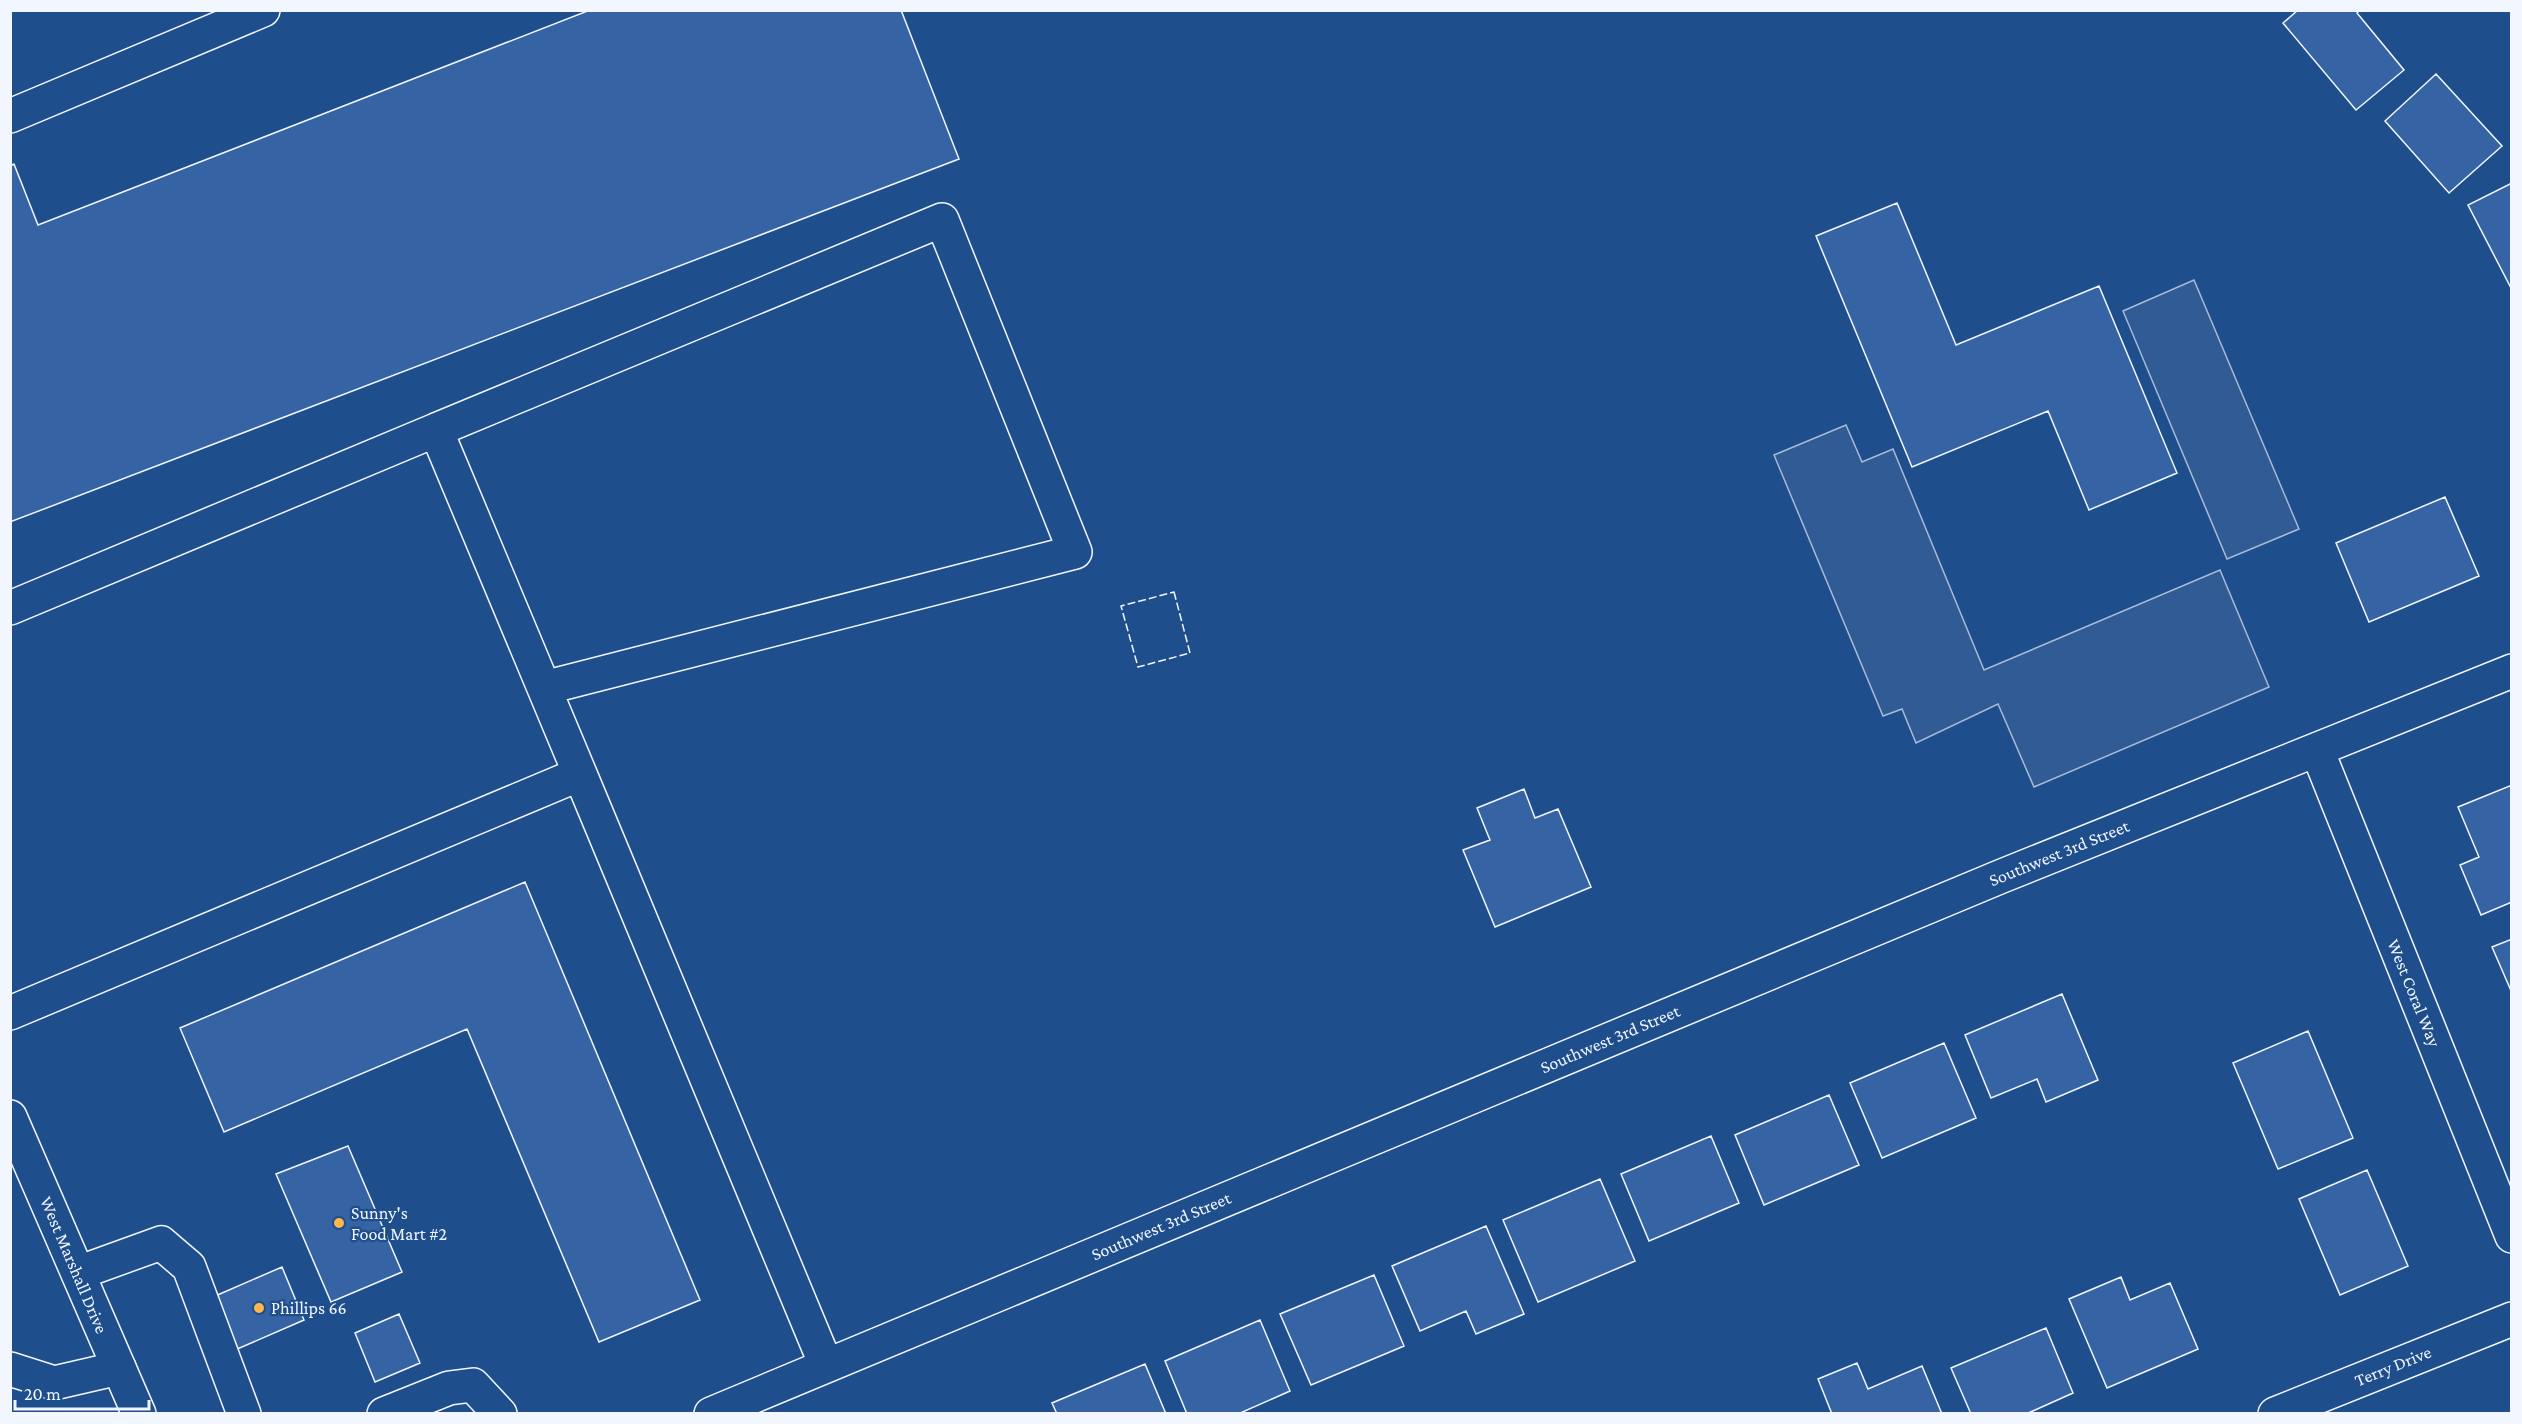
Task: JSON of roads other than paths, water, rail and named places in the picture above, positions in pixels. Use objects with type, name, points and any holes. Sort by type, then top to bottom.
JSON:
[{"type":"street","points":[[10,116],[263,10]]},
{"type":"street","points":[[10,608],[942,220],[1076,552],[544,688]]},
{"type":"street","points":[[436,430],[826,1365]]},
{"type":"street","name":"Southwest 3rd Street","points":[[711,1413],[2002,876],[2511,671]]},
{"type":"street","name":"West Coral Way","points":[[2317,750],[2511,1236]]},
{"type":"street","points":[[10,1013],[580,774]]},
{"type":"street","name":"West Marshall Drive","points":[[10,1117],[139,1413]]},
{"type":"street","points":[[78,1273],[161,1244],[189,1267],[244,1413]]},
{"type":"street","name":"Terry Drive","points":[[2275,1413],[2511,1319]]},
{"type":"street","points":[[10,1369],[54,1383],[119,1368]]},
{"type":"street","points":[[384,1413],[449,1388],[473,1385],[500,1413]]},
{"type":"place","name":"Sunny's Food Mart #2","points":[[339,1223]]},
{"type":"place","name":"Phillips 66","points":[[259,1308]]}]
